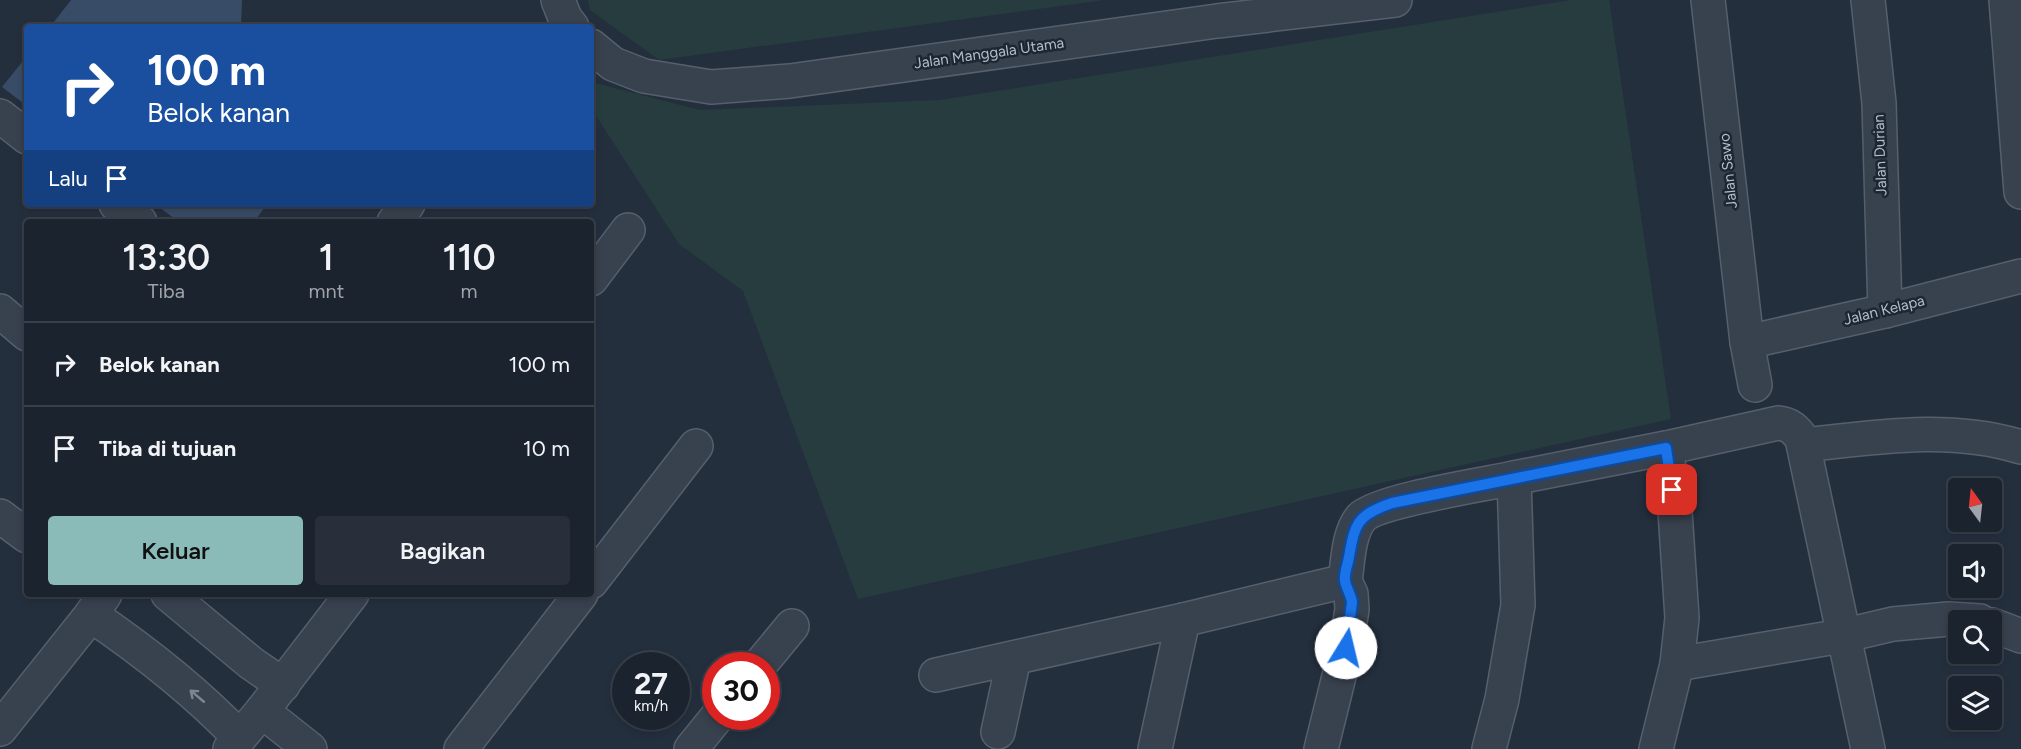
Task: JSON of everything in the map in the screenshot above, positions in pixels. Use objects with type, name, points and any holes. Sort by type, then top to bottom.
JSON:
[{"type":"street","points":[[558,0],[570,24]]},
{"type":"street","name":"Jalan Manggala Utama","points":[[594,48],[613,64],[644,76],[711,87],[790,81],[1217,21],[1395,0]]},
{"type":"street","name":"Jalan Sawo","points":[[1708,0],[1747,342],[1755,385]]},
{"type":"street","name":"Jalan Durian","points":[[1868,0],[1879,103],[1885,311]]},
{"type":"street","points":[[2006,0],[2021,192]]},
{"type":"street","points":[[0,116],[24,134]]},
{"type":"street","points":[[120,207],[136,219]]},
{"type":"street","points":[[396,219],[406,207]]},
{"type":"street","points":[[594,275],[628,230]]},
{"type":"street","name":"Jalan Kelapa","points":[[1747,342],[1885,311],[2021,276]]},
{"type":"street","points":[[0,311],[24,331]]},
{"type":"street","points":[[1321,749],[1346,648],[1352,609],[1351,594],[1344,581],[1352,539],[1360,520],[1366,514],[1392,503],[1778,423],[1796,430],[1804,445],[1842,636],[1868,749]]},
{"type":"street","points":[[1804,445],[1910,433],[1996,439],[2021,447]]},
{"type":"street","points":[[594,578],[696,446]]},
{"type":"street","points":[[1656,749],[1677,664],[1682,618],[1675,511],[1666,448]]},
{"type":"street","points":[[1489,749],[1502,699],[1518,605],[1514,478]]},
{"type":"street","points":[[0,516],[24,534]]},
{"type":"street","points":[[936,675],[1183,620],[1344,581]]},
{"type":"street","points":[[172,597],[251,663],[283,685]]},
{"type":"street","points":[[0,729],[98,604],[146,653],[212,708],[235,743],[283,685],[350,597]]},
{"type":"street","points":[[461,749],[579,597]]},
{"type":"street","points":[[1677,664],[1842,636],[1893,624],[1948,619]]},
{"type":"street","points":[[1155,749],[1183,620]]},
{"type":"street","points":[[771,652],[792,626]]},
{"type":"street","points":[[2002,629],[2021,636]]},
{"type":"street","points":[[998,732],[1014,658]]},
{"type":"street","points":[[1668,707],[1677,749]]},
{"type":"street","points":[[262,711],[310,749]]},
{"type":"street","points":[[691,749],[706,730]]},
{"type":"green space","points":[[588,0],[1105,0],[659,60],[590,10]]},
{"type":"green space","points":[[1571,0],[1609,0],[1671,419],[858,599],[743,291],[679,244],[594,113],[594,83],[700,110],[940,100]]},
{"type":"water","points":[[71,0],[242,0],[241,24],[52,24]]},
{"type":"water","points":[[24,60],[24,104],[2,87]]},
{"type":"water","points":[[159,207],[265,207],[256,219],[175,219]]},
{"type":"route","points":[[1346,648],[1352,602],[1348,586],[1344,581],[1352,539],[1360,520],[1373,510],[1392,503],[1666,448],[1672,490]]}]
